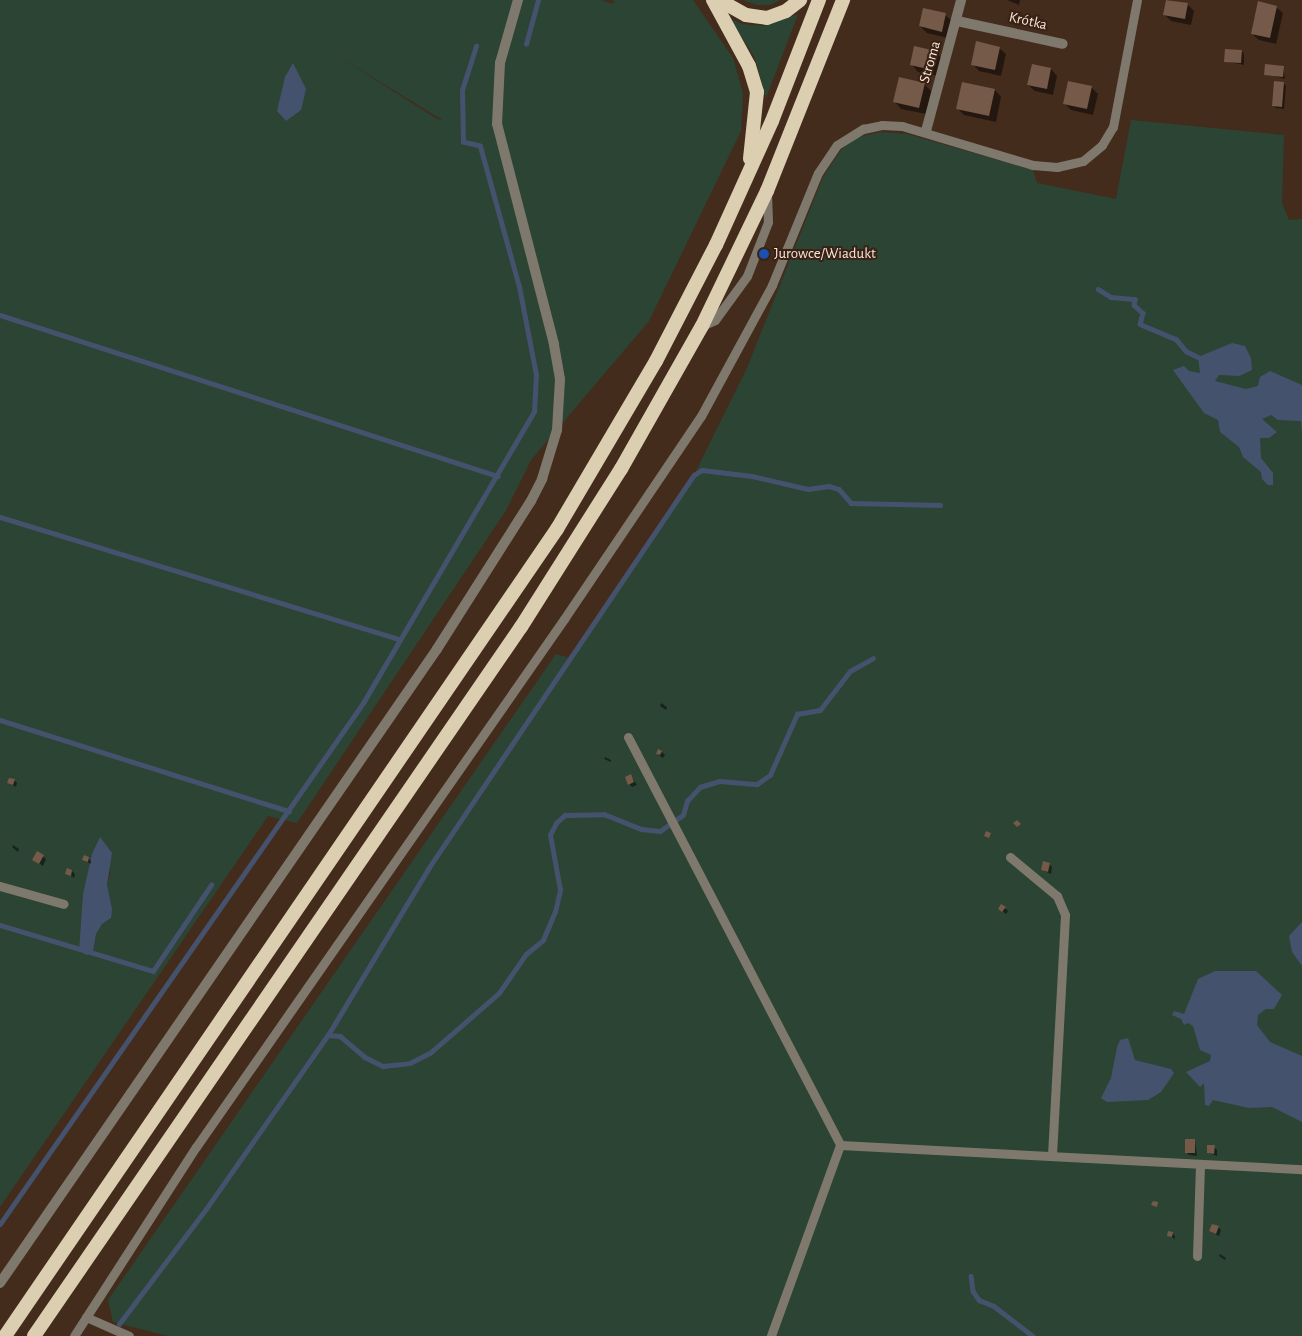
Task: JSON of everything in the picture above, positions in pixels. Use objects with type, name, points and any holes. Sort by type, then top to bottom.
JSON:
[{"type":"highway","points":[[713,0],[749,66],[757,92],[748,176]]},
{"type":"highway","points":[[719,0],[746,15],[767,18],[786,11],[800,0]]},
{"type":"highway","points":[[5,1336],[557,529],[656,361],[748,176],[819,0]]},
{"type":"highway","points":[[34,1336],[521,626],[648,425],[702,326],[767,191],[843,0]]},
{"type":"street","points":[[0,1283],[437,649],[542,479],[557,430],[560,379],[554,344],[496,124],[500,63],[518,0]]},
{"type":"street","name":"Stroma","points":[[926,131],[957,21],[961,0]]},
{"type":"street","name":"Krótka","points":[[957,21],[1063,44]]},
{"type":"lane","points":[[74,1336],[202,1139],[564,619],[701,416],[772,285],[825,161],[837,145],[864,129],[882,125],[926,131],[1033,165],[1058,167],[1083,161],[1102,145],[1113,127],[1137,0]]},
{"type":"lane","points":[[628,737],[840,1145],[771,1336]]},
{"type":"lane","points":[[1010,857],[1058,896],[1065,915],[1052,1156]]},
{"type":"lane","points":[[0,886],[64,904]]},
{"type":"lane","points":[[840,1145],[1302,1170]]},
{"type":"lane","points":[[1197,1256],[1200,1164]]},
{"type":"lane","points":[[86,1317],[129,1336]]},
{"type":"green space","points":[[0,0],[601,0],[613,4],[614,0],[693,0],[733,58],[743,93],[741,131],[649,321],[531,460],[505,512],[297,823],[268,816],[0,1207]],"holes":[[[338,56],[444,121],[437,119]],[[111,870],[107,885],[111,918],[102,924],[96,934],[93,952],[79,950],[83,894]]]},
{"type":"green space","points":[[743,0],[780,0],[770,5],[757,5]]},
{"type":"green space","points":[[798,14],[766,98],[754,56],[729,18],[742,24],[765,26]]},
{"type":"green space","points":[[1131,120],[1284,135],[1282,203],[1289,220],[1302,219],[1302,1336],[168,1336],[113,1322],[108,1300],[556,654],[570,658],[694,475],[747,368],[823,177],[841,150],[854,138],[880,132],[907,134],[1033,170],[1037,183],[1116,199]]},
{"type":"water","points":[[293,63],[306,89],[301,110],[286,121],[277,111],[285,77]]},
{"type":"water","points":[[1232,343],[1245,346],[1251,358],[1252,370],[1239,376],[1219,375],[1215,381],[1246,389],[1258,386],[1260,377],[1270,371],[1302,385],[1302,434],[1301,421],[1278,420],[1271,415],[1262,419],[1277,432],[1269,438],[1260,438],[1261,458],[1273,473],[1273,485],[1268,485],[1262,479],[1261,472],[1243,457],[1239,447],[1220,432],[1218,420],[1204,413],[1173,370],[1184,366],[1189,371],[1200,373],[1198,357]]},
{"type":"water","points":[[100,837],[112,853],[107,885],[112,909],[111,918],[102,924],[96,934],[93,952],[86,955],[79,950],[83,894],[92,854]]},
{"type":"water","points":[[1302,922],[1302,966],[1292,952],[1289,936]]},
{"type":"water","points":[[1215,971],[1256,971],[1282,995],[1274,1009],[1266,1009],[1258,1015],[1257,1025],[1270,1042],[1302,1056],[1302,1122],[1272,1107],[1249,1108],[1213,1100],[1209,1106],[1205,1105],[1204,1083],[1200,1087],[1186,1072],[1210,1061],[1211,1055],[1200,1050],[1193,1026],[1188,1023],[1184,1025],[1181,1019],[1172,1015],[1174,1011],[1184,1014],[1198,979]]},
{"type":"water","points":[[1128,1038],[1135,1060],[1171,1069],[1174,1073],[1161,1092],[1148,1100],[1107,1102],[1101,1098],[1111,1078],[1117,1047],[1120,1040]]},
{"type":"building","points":[[1166,0],[1188,3],[1185,19],[1163,15]]},
{"type":"building","points":[[1258,1],[1277,6],[1270,38],[1251,34]]},
{"type":"building","points":[[923,8],[946,13],[942,32],[919,26]]},
{"type":"building","points":[[976,41],[1000,47],[995,70],[971,65]]},
{"type":"building","points":[[914,46],[936,51],[932,70],[910,65]]},
{"type":"building","points":[[1225,49],[1242,50],[1241,63],[1224,62]]},
{"type":"building","points":[[1032,64],[1051,68],[1047,89],[1027,85]]},
{"type":"building","points":[[1265,64],[1284,66],[1283,77],[1264,75]]},
{"type":"building","points":[[899,77],[925,83],[919,108],[893,102]]},
{"type":"building","points":[[1068,81],[1092,86],[1087,109],[1063,104]]},
{"type":"building","points":[[1274,81],[1284,82],[1282,107],[1272,106]]},
{"type":"building","points":[[962,82],[995,89],[989,116],[956,109]]},
{"type":"building","points":[[658,749],[662,751],[660,755],[656,754]]},
{"type":"building","points":[[631,774],[634,782],[628,785],[625,777]]},
{"type":"building","points":[[9,778],[15,779],[13,785],[7,783]]},
{"type":"building","points":[[1017,820],[1021,824],[1017,827],[1013,823]]},
{"type":"building","points":[[986,831],[991,833],[989,838],[984,836]]},
{"type":"building","points":[[37,851],[44,855],[39,864],[32,860]]},
{"type":"building","points":[[84,855],[89,857],[88,862],[82,860]]},
{"type":"building","points":[[1043,861],[1050,863],[1048,872],[1041,870]]},
{"type":"building","points":[[67,868],[72,870],[71,876],[65,874]]},
{"type":"building","points":[[1001,904],[1006,907],[1002,912],[998,909]]},
{"type":"building","points":[[1185,1139],[1195,1139],[1195,1153],[1185,1153]]},
{"type":"building","points":[[1207,1145],[1215,1145],[1214,1154],[1207,1153]]},
{"type":"building","points":[[1153,1201],[1158,1202],[1157,1207],[1151,1205]]},
{"type":"building","points":[[1212,1224],[1219,1226],[1216,1234],[1209,1231]]},
{"type":"building","points":[[1168,1231],[1173,1232],[1172,1237],[1167,1236]]},
{"type":"waterway","points":[[526,44],[538,0]]},
{"type":"waterway","points":[[0,1224],[363,703],[534,412],[536,375],[519,287],[480,146],[463,142],[462,90],[476,46]]},
{"type":"waterway","points":[[1098,289],[1111,297],[1135,299],[1134,305],[1143,313],[1140,324],[1176,339],[1186,351],[1198,357]]},
{"type":"waterway","points":[[0,315],[498,476]]},
{"type":"waterway","points":[[328,1035],[428,869],[694,475],[702,470],[752,476],[808,489],[829,486],[839,489],[851,503],[940,505]]},
{"type":"waterway","points":[[0,517],[399,639]]},
{"type":"waterway","points":[[119,1324],[206,1209],[328,1035],[340,1036],[365,1057],[383,1066],[410,1063],[430,1053],[499,993],[526,954],[543,940],[555,912],[560,890],[550,835],[556,823],[565,815],[604,814],[641,829],[660,831],[683,815],[687,801],[700,787],[720,781],[757,784],[770,775],[797,714],[820,710],[850,671],[873,658]]},
{"type":"waterway","points":[[0,720],[289,811]]},
{"type":"waterway","points":[[0,925],[153,971],[211,885]]},
{"type":"waterway","points":[[971,1276],[973,1291],[979,1300],[994,1306],[1033,1336]]},
{"type":"place","name":"Jurowce/Wiadukt","points":[[764,254]]}]
